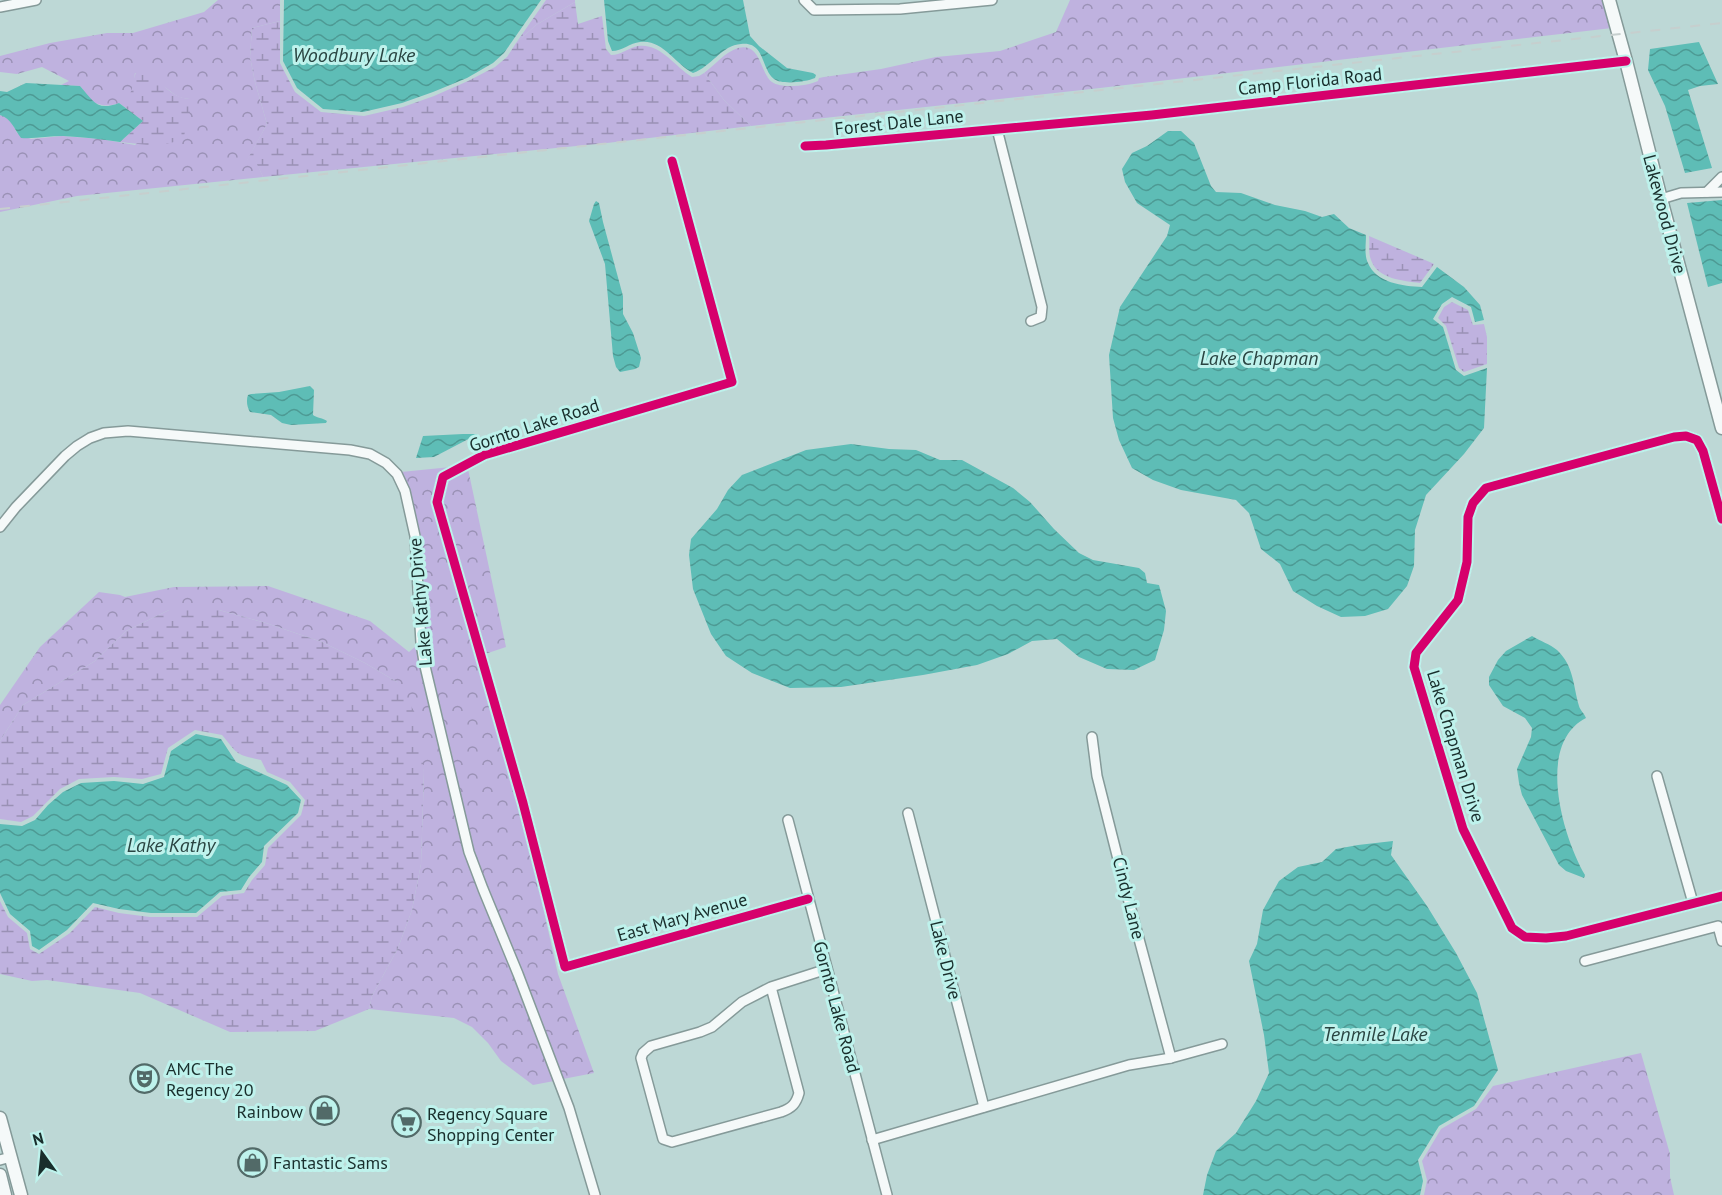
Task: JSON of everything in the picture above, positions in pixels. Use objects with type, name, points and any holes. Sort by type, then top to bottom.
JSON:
[{"type":"street","points":[[0,8],[36,0]]},
{"type":"street","points":[[804,0],[814,10],[992,0]]},
{"type":"street","name":"Lakewood Drive","points":[[1609,0],[1722,428]]},
{"type":"street","name":"Camp Florida Road","points":[[997,129],[1164,114],[1626,62]]},
{"type":"street","points":[[997,129],[1042,307],[1041,317],[1031,321]]},
{"type":"street","name":"Forest Dale Lane","points":[[805,146],[826,146],[997,129]]},
{"type":"street","name":"Gornto Lake Road","points":[[565,967],[523,803],[437,502],[443,477],[484,455],[732,382],[672,161]]},
{"type":"street","points":[[1707,192],[1722,177]]},
{"type":"street","points":[[1660,199],[1681,193],[1722,192]]},
{"type":"street","name":"Lake Kathy Drive","points":[[0,527],[16,507],[77,446],[97,435],[116,431],[350,450],[370,453],[393,469],[403,486],[414,525],[424,662],[469,852],[569,1108],[595,1195]]},
{"type":"street","name":"Lake Chapman Drive","points":[[1722,519],[1703,451],[1697,440],[1686,436],[1674,437],[1486,488],[1473,503],[1468,517],[1467,562],[1458,600],[1416,653],[1414,667],[1463,829],[1512,928],[1525,937],[1566,936],[1722,896]]},
{"type":"street","name":"Lake Kathy Drive","points":[[0,515],[16,507]]},
{"type":"street","name":"Cindy Lane","points":[[1092,737],[1097,776],[1171,1058]]},
{"type":"street","points":[[1657,776],[1693,903]]},
{"type":"street","name":"Lake Drive","points":[[908,813],[984,1107]]},
{"type":"street","name":"Gornto Lake Road","points":[[788,820],[887,1195]]},
{"type":"street","name":"East Mary Avenue","points":[[565,967],[807,899]]},
{"type":"street","points":[[1585,961],[1718,926],[1722,941]]},
{"type":"street","points":[[771,987],[799,1093],[796,1103],[781,1112],[672,1142],[663,1139],[641,1059],[643,1053],[651,1046],[712,1027],[742,1002],[771,987],[826,969]]},
{"type":"street","points":[[872,1140],[1129,1065],[1171,1058],[1222,1044]]},
{"type":"street","points":[[0,1118],[5,1158],[21,1195]]},
{"type":"street","points":[[0,1175],[5,1195]]},
{"type":"green space","points":[[218,0],[280,0],[280,21],[252,28],[250,57],[267,124],[247,161],[255,159],[263,177],[77,196],[0,212],[0,115],[11,122],[17,133],[31,139],[62,136],[135,145],[190,99],[178,96],[135,73],[133,88],[124,101],[113,105],[102,105],[90,100],[80,86],[61,85],[69,81],[42,67],[17,74],[0,72],[0,56],[50,43],[107,33],[133,33],[204,12]]},
{"type":"green space","points":[[546,0],[575,0],[575,2],[536,25],[516,43]]},
{"type":"green space","points":[[1070,0],[1604,0],[1612,28],[751,126],[724,100],[704,73],[729,52],[746,47],[756,54],[772,82],[788,86],[808,84],[824,77],[881,69],[936,57],[1000,51],[1056,32]]},
{"type":"green space","points":[[575,2],[578,24],[602,16],[606,49],[611,55],[638,46],[646,46],[661,52],[692,77],[704,73],[724,100],[751,126],[607,143],[263,177],[255,160],[246,162],[267,124],[250,57],[252,28],[280,21],[280,63],[295,92],[321,112],[364,116],[403,107],[434,96],[495,67],[536,25]]},
{"type":"green space","points":[[147,68],[171,92],[182,98],[190,99],[192,103],[183,140],[156,146],[120,142],[143,121],[119,103],[131,92],[138,69]]},
{"type":"green space","points":[[1369,236],[1434,264],[1420,283],[1385,275],[1374,266],[1371,260]]},
{"type":"green space","points":[[1452,302],[1468,310],[1473,325],[1484,324],[1487,337],[1487,364],[1464,372],[1459,368],[1446,326],[1438,318],[1444,307]]},
{"type":"green space","points":[[451,467],[441,473],[433,501],[519,804],[558,974],[594,1073],[563,1079],[474,851],[428,661],[418,524],[409,490],[401,472]]},
{"type":"green space","points":[[468,469],[506,647],[485,654],[442,502],[447,481]]},
{"type":"green space","points":[[268,586],[370,621],[409,652],[417,645],[423,682],[465,854],[554,1081],[533,1085],[501,1061],[472,1027],[454,1018],[369,1009],[372,996],[398,948],[412,910],[421,864],[424,772],[397,682],[322,642],[266,623],[219,610],[169,610],[126,631],[95,661],[23,705],[0,741],[0,705],[40,647],[99,592],[125,597],[174,587]]},
{"type":"green space","points":[[169,610],[219,610],[322,642],[397,682],[418,718],[424,772],[421,864],[412,910],[398,948],[372,996],[369,1009],[315,1031],[230,1032],[140,993],[47,980],[32,981],[0,974],[0,901],[8,917],[27,933],[30,949],[39,954],[70,933],[95,907],[150,917],[197,917],[222,896],[244,893],[265,865],[268,848],[301,815],[305,800],[290,782],[267,772],[261,760],[238,753],[222,735],[195,730],[168,748],[161,774],[142,779],[114,777],[79,779],[60,789],[33,816],[21,822],[0,819],[0,741],[23,705],[95,661],[126,631]]},
{"type":"green space","points":[[1641,1053],[1670,1154],[1670,1177],[1674,1195],[1424,1195],[1427,1180],[1422,1161],[1441,1129],[1476,1109],[1493,1086]]},
{"type":"water","name":"Woodbury Lake","points":[[284,0],[541,0],[504,53],[493,63],[467,78],[433,92],[402,103],[363,112],[323,109],[297,88],[283,61]]},
{"type":"water","points":[[604,0],[743,0],[750,36],[759,46],[787,68],[813,73],[816,75],[815,78],[794,82],[774,79],[759,51],[749,44],[734,45],[728,48],[693,73],[662,48],[648,42],[636,43],[612,51],[608,41]]},
{"type":"water","points":[[1699,42],[1718,84],[1688,90],[1712,168],[1685,173],[1665,106],[1648,70],[1650,49]]},
{"type":"water","points":[[26,83],[80,86],[96,103],[105,106],[119,103],[143,121],[120,142],[63,136],[21,138],[10,122],[0,115],[0,91],[7,92]]},
{"type":"water","name":"Lake Chapman","points":[[1168,131],[1181,131],[1194,143],[1211,186],[1216,192],[1241,193],[1275,205],[1322,217],[1334,214],[1349,228],[1366,235],[1367,260],[1377,275],[1391,282],[1422,287],[1437,267],[1464,287],[1480,305],[1484,320],[1475,322],[1471,307],[1452,297],[1442,304],[1433,319],[1443,327],[1456,370],[1464,376],[1487,368],[1484,428],[1464,454],[1426,495],[1415,530],[1414,566],[1407,586],[1388,609],[1365,616],[1341,617],[1293,591],[1280,564],[1261,549],[1249,513],[1236,500],[1181,490],[1153,480],[1132,468],[1119,440],[1113,418],[1109,355],[1120,307],[1167,236],[1170,225],[1137,203],[1125,182],[1122,169],[1132,153],[1147,146]]},
{"type":"water","points":[[1722,200],[1722,283],[1708,287],[1687,203]]},
{"type":"water","points":[[596,201],[599,203],[623,296],[623,314],[633,333],[641,358],[639,367],[620,372],[613,356],[605,264],[589,221]]},
{"type":"water","points":[[310,386],[314,390],[313,415],[327,421],[326,423],[291,425],[282,423],[271,415],[250,412],[248,408],[248,395]]},
{"type":"water","points":[[478,434],[434,457],[416,458],[423,436]]},
{"type":"water","points":[[851,444],[916,450],[940,460],[962,460],[1013,488],[1030,502],[1079,553],[1093,560],[1139,568],[1145,573],[1147,583],[1159,585],[1166,611],[1164,630],[1155,660],[1134,670],[1107,669],[1079,657],[1057,639],[1032,641],[1008,654],[977,665],[923,675],[841,687],[790,688],[752,673],[726,656],[711,634],[693,589],[689,555],[691,539],[742,475],[806,450]]},
{"type":"water","points":[[1532,636],[1554,648],[1563,656],[1570,669],[1580,707],[1586,718],[1570,731],[1561,748],[1557,769],[1562,815],[1585,875],[1584,878],[1566,871],[1559,865],[1522,795],[1517,769],[1531,737],[1532,728],[1525,718],[1503,706],[1489,685],[1489,677],[1498,660],[1506,651]]},
{"type":"water","name":"Lake Kathy","points":[[196,734],[221,739],[236,762],[287,785],[301,800],[298,813],[264,846],[262,862],[241,890],[220,892],[196,913],[151,913],[93,903],[67,930],[39,950],[32,946],[30,931],[10,914],[0,893],[0,824],[22,826],[35,820],[63,792],[81,783],[114,781],[143,784],[164,777],[171,751]]},
{"type":"water","name":"Tenmile Lake","points":[[1393,841],[1391,855],[1427,906],[1477,993],[1498,1070],[1474,1106],[1439,1126],[1418,1160],[1423,1181],[1420,1195],[1203,1195],[1207,1175],[1216,1151],[1236,1133],[1256,1101],[1269,1073],[1249,961],[1257,944],[1263,910],[1279,881],[1298,867],[1322,862],[1336,849]]},
{"type":"railway","points":[[0,209],[1722,23]]},
{"type":"cycle path","points":[[805,146],[1152,115],[1626,61]]},
{"type":"cycle path","points":[[672,161],[732,382],[484,455],[443,477],[437,502],[523,803],[565,967],[808,899]]},
{"type":"cycle path","points":[[1722,519],[1703,451],[1697,440],[1686,436],[1674,437],[1486,488],[1473,503],[1468,517],[1467,562],[1458,600],[1416,653],[1414,667],[1463,829],[1512,928],[1525,937],[1566,936],[1722,896]]},
{"type":"place","name":"AMC The Regency 20","points":[[145,1078]]},
{"type":"place","name":"Rainbow","points":[[324,1111]]},
{"type":"place","name":"Regency Square Shopping Center","points":[[406,1123]]},
{"type":"place","name":"Fantastic Sams","points":[[252,1162]]}]
